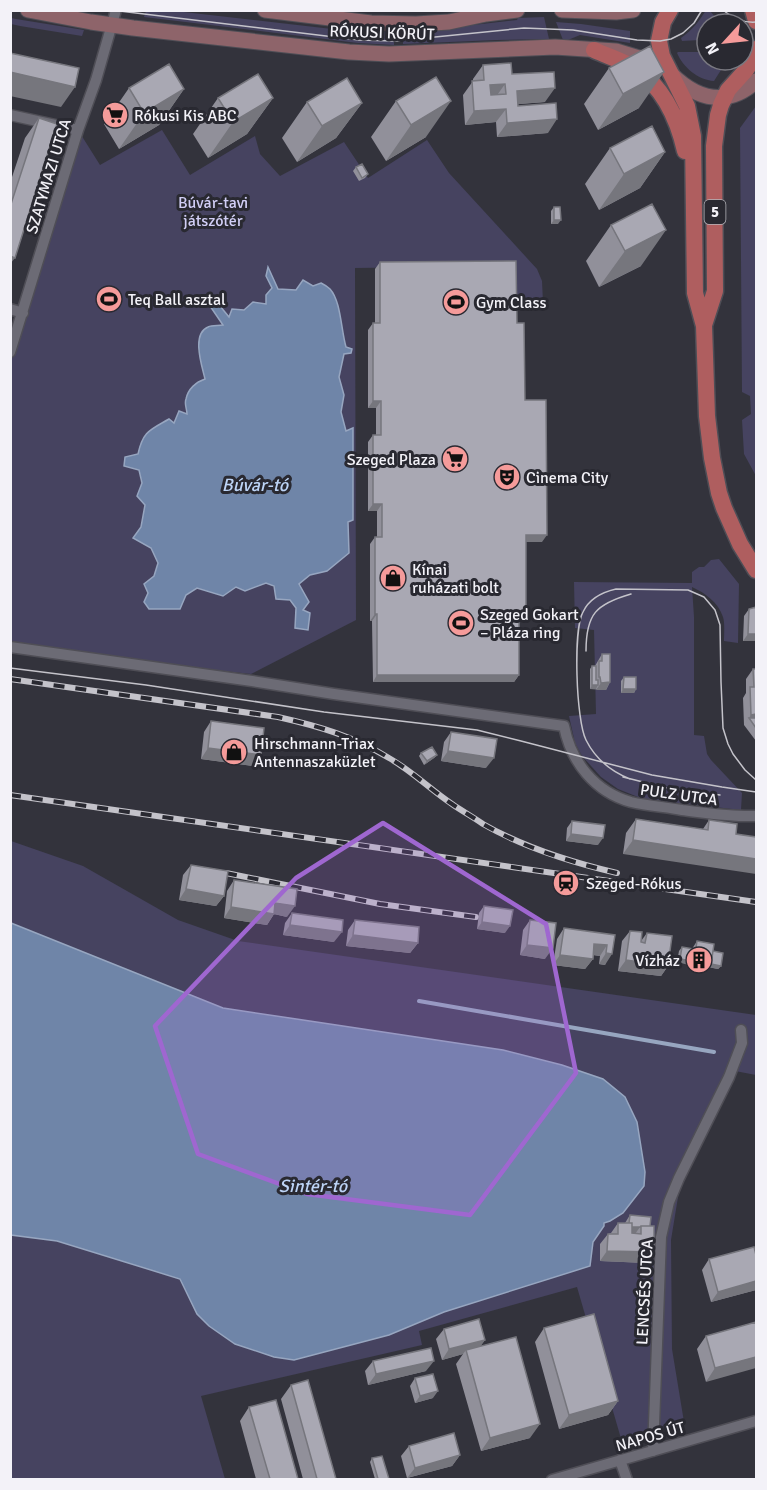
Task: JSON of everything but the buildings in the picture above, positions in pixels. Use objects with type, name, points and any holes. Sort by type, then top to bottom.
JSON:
[{"type":"main road","name":"RÓKUSI KÖRÚT","points":[[28,10],[114,18],[323,49],[379,53],[546,47],[616,51],[648,60],[663,68],[693,92],[709,97],[724,97]]},
{"type":"main road","name":"RÓKUSI KÖRÚT","points":[[265,10],[371,23],[417,18],[449,22],[516,10]]},
{"type":"main road","points":[[562,10],[616,12],[633,10]]},
{"type":"main road","name":"5","points":[[670,10],[663,22],[659,41],[662,56],[683,97],[692,124],[695,293],[704,326],[707,416],[715,476],[731,524],[756,570]]},
{"type":"main road","points":[[753,10],[756,21]]},
{"type":"main road","name":"5","points":[[704,326],[715,291],[714,146],[718,115],[724,97],[750,64],[756,49]]},
{"type":"main road","points":[[594,50],[635,69],[659,90],[681,130],[695,193]]},
{"type":"main road","points":[[724,97],[747,89],[756,81]]},
{"type":"street","name":"SZATYMAZI UTCA","points":[[10,351],[114,18]]},
{"type":"street","points":[[10,115],[78,130]]},
{"type":"street","points":[[10,309],[22,313]]},
{"type":"street","name":"PULZ UTCA","points":[[10,647],[564,726],[570,749],[579,764],[596,784],[614,795],[635,803],[727,816],[756,816]]},
{"type":"street","name":"LENCSÉS UTCA","points":[[653,1451],[661,1237],[669,1202],[729,1077],[742,1042],[741,1030]]},
{"type":"street","name":"NAPOS ÚT","points":[[552,1479],[756,1421]]},
{"type":"street","points":[[620,1460],[627,1479]]},
{"type":"highlighted area","points":[[383,823],[546,924],[576,1073],[470,1215],[307,1194],[198,1154],[155,1026],[296,878]]},
{"type":"green space","points":[[146,11],[175,11],[358,32],[390,32],[394,34],[394,45],[358,43],[144,17]]},
{"type":"green space","points":[[544,17],[549,39],[403,44],[403,33],[517,20],[518,18]]},
{"type":"green space","points":[[11,18],[84,30],[82,36],[20,26],[11,24]]},
{"type":"green space","points":[[556,22],[630,31],[630,43],[580,35],[563,40]]},
{"type":"green space","points":[[695,25],[695,40],[682,41],[681,38]]},
{"type":"green space","points":[[695,52],[695,72],[720,72],[714,81],[702,78],[683,63],[677,53]]},
{"type":"green space","points":[[756,106],[756,476],[744,454],[742,420],[751,414],[750,396],[742,392],[740,128]]},
{"type":"green space","name":"Búvár-tavi játszótér","points":[[78,130],[100,165],[162,130],[190,175],[255,136],[260,154],[280,176],[344,142],[368,178],[427,140],[449,173],[537,269],[542,281],[543,303],[519,303],[514,293],[514,266],[355,268],[356,620],[251,674],[11,647],[11,352]],"holes":[[[268,268],[278,289],[296,290],[313,286],[343,335],[346,347],[339,377],[344,395],[341,412],[346,431],[352,428],[348,522],[327,571],[310,575],[299,584],[308,602],[303,610],[266,583],[245,591],[236,587],[223,596],[197,588],[186,595],[154,576],[158,563],[141,527],[145,505],[139,470],[124,466],[126,457],[138,454],[188,414],[205,379],[198,350],[207,327],[224,325],[210,306],[211,296],[229,317],[244,310],[253,302],[266,304],[272,288],[266,276]]]},
{"type":"green space","points":[[719,559],[739,584],[738,643],[724,641],[724,622],[721,612],[702,592],[692,587],[694,735],[704,736],[707,754],[711,760],[742,793],[741,810],[643,799],[618,789],[601,777],[582,756],[575,743],[569,716],[596,714],[594,630],[575,628],[574,582],[692,583],[692,572],[699,567],[704,567],[711,560]]},
{"type":"green space","points":[[11,841],[83,866],[178,920],[238,941],[756,1015],[756,1075],[735,1071],[679,1191],[671,1240],[672,1349],[684,1422],[622,1442],[577,1287],[419,1331],[422,1345],[201,1396],[225,1479],[11,1479],[10,1235],[57,1241],[180,1279],[197,1314],[209,1326],[235,1344],[389,1335],[444,1312],[593,1242],[604,1226],[562,1065],[503,1050],[223,1008],[11,923]]},
{"type":"water","name":"Búvár-tó","points":[[268,267],[278,289],[296,290],[303,280],[313,286],[321,283],[330,289],[339,308],[346,347],[352,349],[351,353],[344,354],[339,377],[344,395],[341,412],[346,431],[353,428],[353,520],[348,522],[349,553],[327,571],[310,575],[299,584],[309,602],[303,610],[310,613],[308,630],[295,628],[296,608],[290,600],[276,599],[274,586],[266,583],[245,591],[236,587],[223,596],[197,588],[186,595],[180,609],[149,609],[144,602],[148,593],[144,584],[154,576],[158,563],[151,548],[133,538],[141,527],[145,505],[137,496],[142,483],[139,470],[124,466],[125,457],[138,454],[142,440],[148,432],[169,419],[174,423],[179,411],[187,414],[185,403],[187,395],[196,384],[205,379],[199,351],[200,336],[208,327],[223,325],[210,306],[211,295],[229,317],[232,309],[244,310],[253,302],[266,304],[266,295],[272,288],[266,276]]},
{"type":"water","name":"Sintér-tó","points":[[11,923],[223,1008],[503,1050],[562,1065],[603,1079],[625,1097],[637,1122],[645,1172],[644,1186],[623,1213],[604,1223],[593,1242],[590,1266],[444,1312],[389,1335],[294,1360],[274,1357],[235,1344],[209,1326],[197,1314],[180,1279],[57,1241],[11,1235]]},
{"type":"waterway","points":[[419,1001],[714,1052]]},
{"type":"tram line","points":[[111,10],[359,40],[395,41],[524,28],[573,30],[637,40],[660,41],[683,33],[694,23],[702,10]]},
{"type":"tram line","points":[[723,10],[738,20],[756,22]]},
{"type":"tram line","points":[[630,779],[604,763],[590,747],[583,729],[578,695],[578,637],[583,612],[597,597],[616,589],[688,590],[704,597],[715,610],[720,625],[723,728],[733,754],[756,780]]},
{"type":"tram line","points":[[586,651],[588,628],[595,612],[609,602],[631,594]]},
{"type":"tram line","points":[[10,668],[146,685],[324,712],[477,730],[652,775],[756,792]]},
{"type":"tram line","points":[[623,777],[667,788],[720,795]]},
{"type":"railway","points":[[10,679],[278,717],[321,728],[349,738],[389,758],[444,799],[499,833],[548,853],[617,873]]},
{"type":"railway","points":[[10,795],[756,902]]},
{"type":"railway","points":[[226,873],[380,904],[476,917]]},
{"type":"place","name":"Rókusi Kis ABC","points":[[115,115]]},
{"type":"place","name":"Teq Ball asztal","points":[[109,299]]},
{"type":"place","name":"Gym Class","points":[[456,302]]},
{"type":"place","name":"Szeged Plaza","points":[[455,459]]},
{"type":"place","name":"Cinema City","points":[[507,477]]},
{"type":"place","name":"Kínai ruházati bolt","points":[[393,578]]},
{"type":"place","name":"Szeged Gokart – Pláza ring","points":[[461,623]]},
{"type":"place","name":"Hirschmann-Triax Antennaszaküzlet","points":[[234,752]]},
{"type":"place","name":"Szeged-Rókus","points":[[566,883]]},
{"type":"place","name":"Vízház","points":[[699,960]]}]
